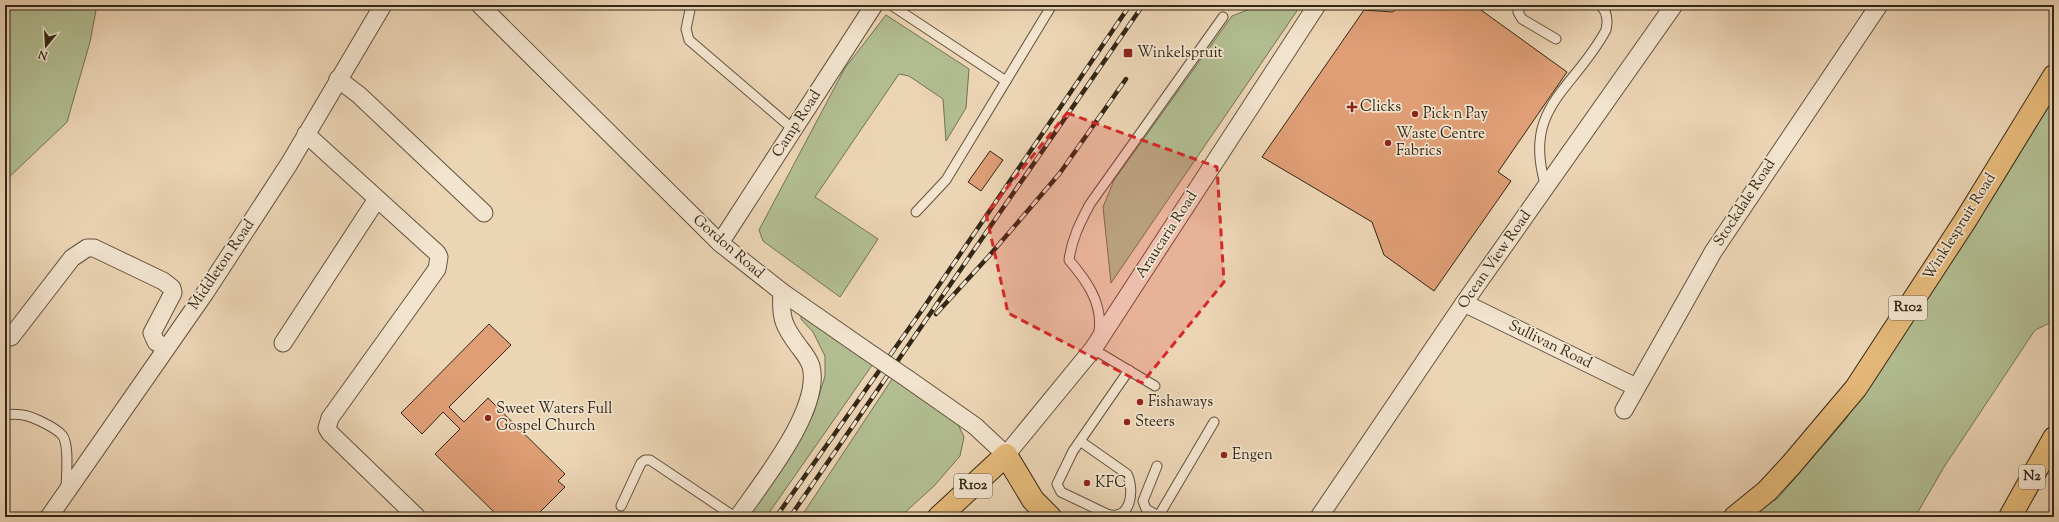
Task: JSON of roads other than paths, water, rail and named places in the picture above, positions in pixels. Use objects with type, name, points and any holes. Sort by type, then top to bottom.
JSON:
[{"type":"main road","name":"Winklespruit Road","points":[[1735,517],[1767,491],[1856,388],[1965,221],[2054,76]]},
{"type":"main road","name":"N2","points":[[2010,517],[2054,438]]},
{"type":"main road","name":"R102","points":[[941,516],[1006,455],[1033,500],[1050,517]]},
{"type":"main road","points":[[941,516],[963,517]]},
{"type":"street","name":"Middleton Road","points":[[49,517],[205,293],[289,164],[383,5]]},
{"type":"street","name":"Gordon Road","points":[[480,5],[720,243],[782,292],[974,426],[1006,455]]},
{"type":"street","name":"Camp Road","points":[[720,243],[874,5]]},
{"type":"street","name":"Araucaria Road","points":[[1006,455],[1093,349],[1317,5]]},
{"type":"street","name":"Ocean View Road","points":[[1319,517],[1464,303],[1674,5]]},
{"type":"street","name":"Stockdale Road","points":[[1624,410],[1713,252],[1879,5]]},
{"type":"street","points":[[338,79],[359,95],[484,213]]},
{"type":"street","points":[[306,134],[437,253],[439,261],[436,269],[330,418],[328,428],[330,433],[418,517]]},
{"type":"street","points":[[283,343],[377,198]]},
{"type":"street","points":[[11,337],[72,258],[87,248],[94,248],[163,281],[172,288],[173,293],[152,333],[156,342],[166,348]]},
{"type":"street","points":[[737,517],[793,436],[804,416],[812,381],[811,366],[805,355],[786,330],[782,318],[782,292]]},
{"type":"street","name":"Sullivan Road","points":[[1464,303],[1636,387]]},
{"type":"lane","points":[[690,5],[686,29],[688,40],[794,130]]},
{"type":"lane","points":[[891,5],[1006,81]]},
{"type":"lane","points":[[916,212],[946,180],[1052,5]]},
{"type":"lane","points":[[1521,5],[1518,12],[1522,19],[1556,39]]},
{"type":"lane","points":[[1546,187],[1539,159],[1543,124],[1551,105],[1606,30],[1608,23],[1607,16],[1600,5]]},
{"type":"lane","points":[[1155,386],[1093,349],[1099,331],[1098,305],[1086,281],[1069,260],[1076,230],[1090,204],[1223,17]]},
{"type":"lane","points":[[1080,441],[1127,474],[1131,481],[1132,492],[1126,508],[1120,514],[1114,516],[1107,514],[1058,490],[1057,484],[1062,469],[1080,441],[1129,370]]},
{"type":"lane","points":[[5,415],[11,414],[31,416],[51,426],[63,435],[66,449],[66,491]]},
{"type":"lane","points":[[1157,466],[1143,501],[1146,509],[1158,516],[1214,422]]},
{"type":"lane","points":[[621,506],[641,463],[645,460],[650,460],[737,517]]},
{"type":"railway","points":[[776,517],[922,310],[1130,5]]},
{"type":"railway","points":[[790,517],[1143,5]]},
{"type":"railway","points":[[936,314],[989,256],[1060,173],[1126,79]]},
{"type":"place","name":"Winkelspruit","points":[[1128,53]]},
{"type":"place","name":"Clicks","points":[[1352,107]]},
{"type":"place","name":"Pick n Pay","points":[[1415,114]]},
{"type":"place","name":"Waste Centre Fabrics","points":[[1388,143]]},
{"type":"place","name":"Fishaways","points":[[1140,402]]},
{"type":"place","name":"Sweet Waters Full Gospel Church","points":[[488,418]]},
{"type":"place","name":"Steers","points":[[1127,422]]},
{"type":"place","name":"Engen","points":[[1224,455]]},
{"type":"place","name":"KFC","points":[[1087,483]]}]
